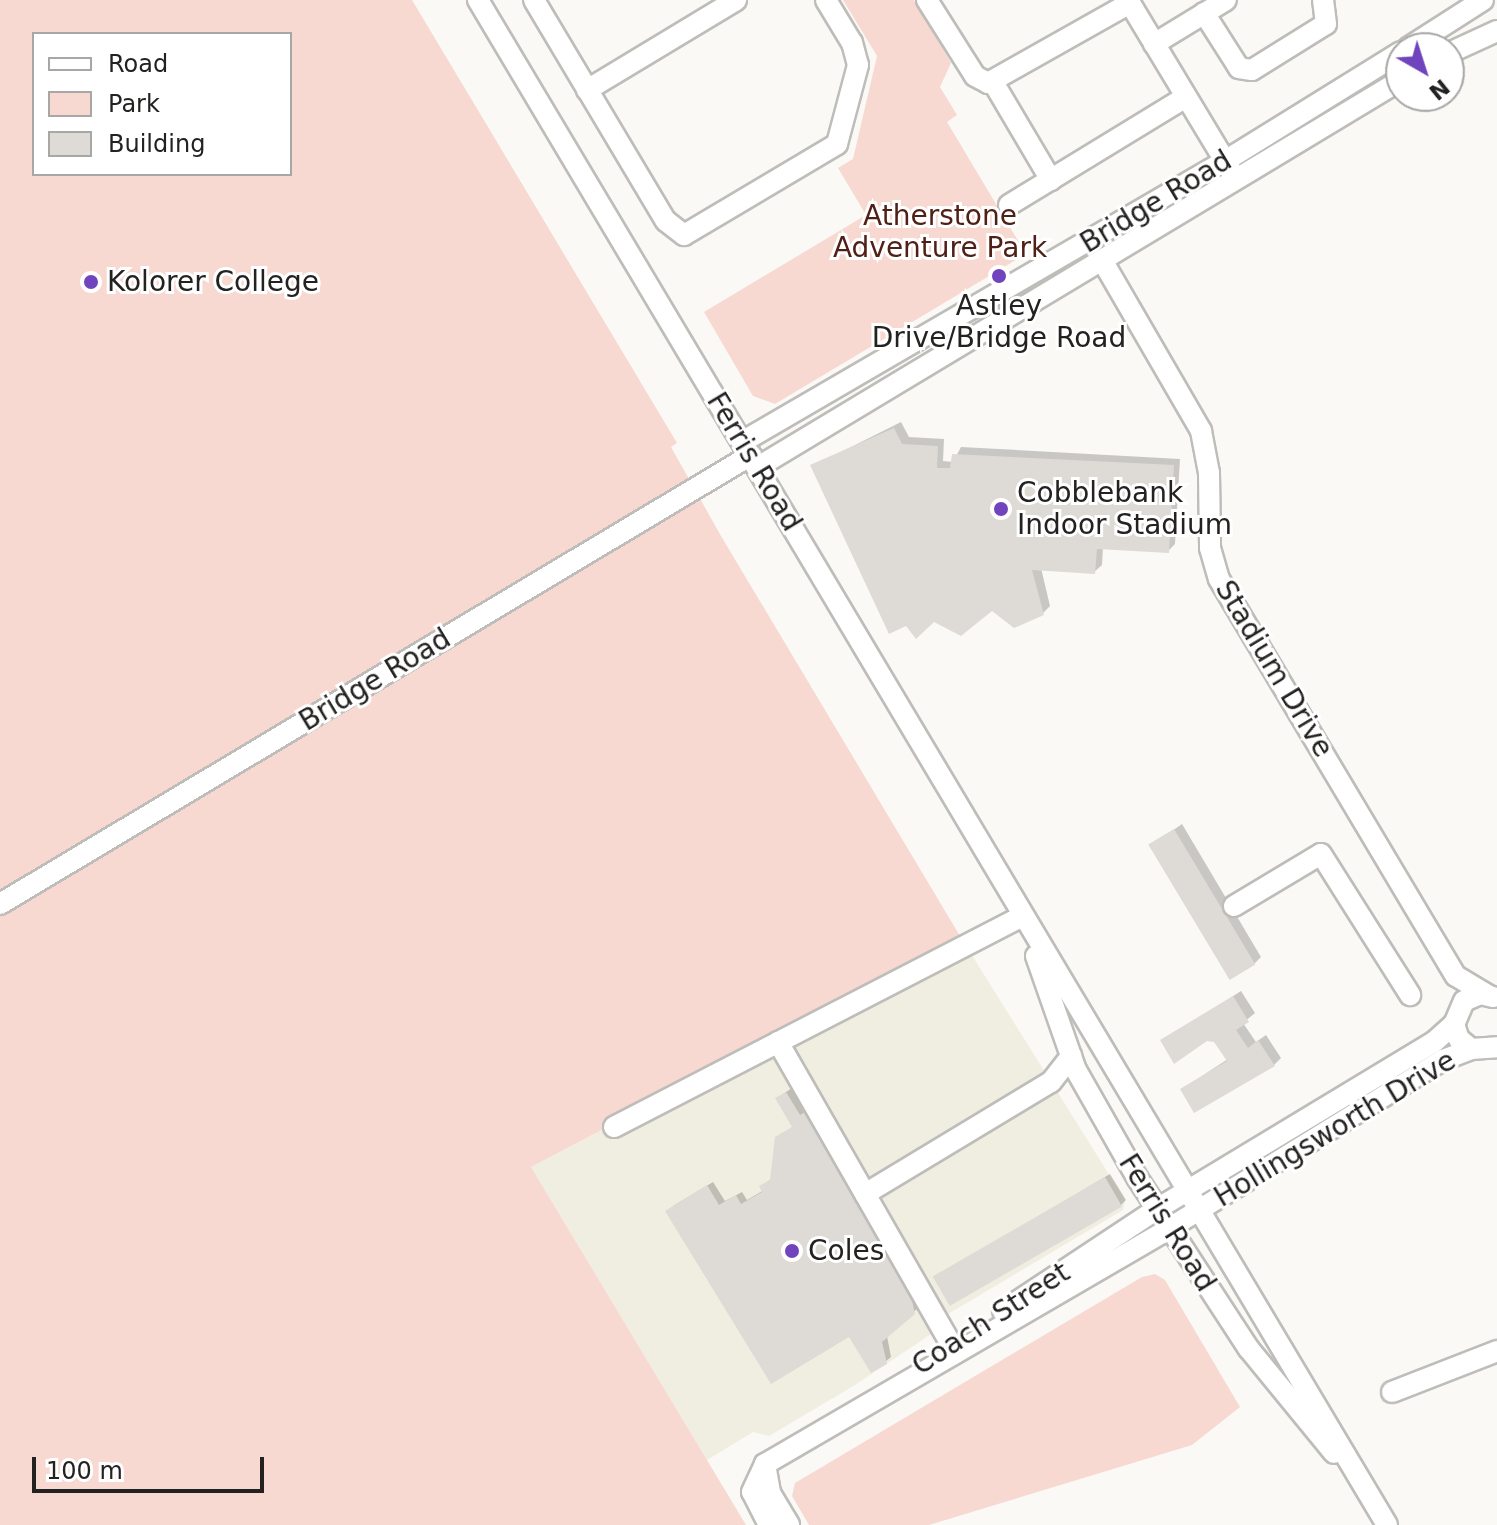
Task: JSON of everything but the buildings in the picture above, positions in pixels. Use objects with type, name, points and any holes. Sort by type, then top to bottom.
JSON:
[{"type":"street","name":"Ferris Road","points":[[478,0],[1024,921],[1189,1190],[1387,1525]]},
{"type":"street","points":[[534,0],[666,221],[679,234],[691,233],[837,144],[858,65],[852,43],[826,0]]},
{"type":"street","points":[[587,90],[736,0]]},
{"type":"street","points":[[927,0],[975,76],[993,82],[1051,180]]},
{"type":"street","points":[[1154,44],[1226,0]]},
{"type":"street","points":[[1204,13],[1239,68],[1252,70],[1326,24],[1323,0]]},
{"type":"street","points":[[1433,32],[1483,0]]},
{"type":"street","points":[[993,82],[1129,2],[1236,180]]},
{"type":"street","points":[[1465,46],[1497,31]]},
{"type":"street","name":"Bridge Road","points":[[0,904],[750,455],[1385,62]]},
{"type":"street","name":"Bridge Road","points":[[750,455],[1102,260],[1385,90]]},
{"type":"street","points":[[1009,205],[1186,97]]},
{"type":"street","name":"Stadium Drive","points":[[1102,260],[1201,431],[1209,473],[1210,548],[1219,579],[1456,976],[1495,997]]},
{"type":"street","points":[[1234,906],[1321,854],[1410,995]]},
{"type":"street","name":"Ferris Road","points":[[1024,921],[1071,1056],[1168,1229],[1249,1349],[1365,1488]]},
{"type":"street","points":[[614,1127],[1024,921]]},
{"type":"street","points":[[1456,976],[1451,988],[1459,1039],[1471,1049]]},
{"type":"street","name":"Hollingsworth Drive","points":[[1157,1209],[1434,1042],[1455,1019],[1464,1001],[1495,997]]},
{"type":"street","points":[[778,1042],[954,1349]]},
{"type":"street","name":"Hollingsworth Drive","points":[[1168,1229],[1443,1060],[1471,1049],[1497,1047]]},
{"type":"street","points":[[865,1194],[1051,1082],[1071,1056]]},
{"type":"street","points":[[1051,1082],[1087,1089]]},
{"type":"street","name":"Coach Street","points":[[954,1349],[1157,1209]]},
{"type":"street","name":"Coach Street","points":[[765,1464],[954,1349],[1168,1229]]},
{"type":"street","points":[[1392,1392],[1497,1351]]},
{"type":"street","points":[[765,1464],[752,1492],[769,1525]]},
{"type":"street","points":[[765,1464],[770,1493],[789,1525]]},
{"type":"shaded area","points":[[963,941],[1125,1200],[1123,1210],[948,1314],[952,1320],[855,1385],[769,1436],[753,1432],[707,1460],[531,1167]]},
{"type":"green space","points":[[0,0],[412,0],[677,443],[671,447],[721,536],[963,941],[531,1167],[746,1525],[0,1525]]},
{"type":"green space","name":"Atherstone Adventure Park","points":[[843,0],[914,0],[951,63],[940,87],[957,115],[947,122],[1026,254],[775,404],[753,396],[704,312],[866,215],[838,168],[853,159],[877,56]]},
{"type":"green space","points":[[1155,1274],[1165,1280],[1240,1407],[1192,1445],[929,1525],[809,1525],[792,1496],[795,1483],[1142,1277]]},
{"type":"place","name":"Astley Drive/Bridge Road","points":[[999,276]]},
{"type":"place","name":"Kolorer College","points":[[91,282]]},
{"type":"place","name":"Cobblebank Indoor Stadium","points":[[1001,509]]},
{"type":"place","name":"Coles","points":[[792,1251]]}]
